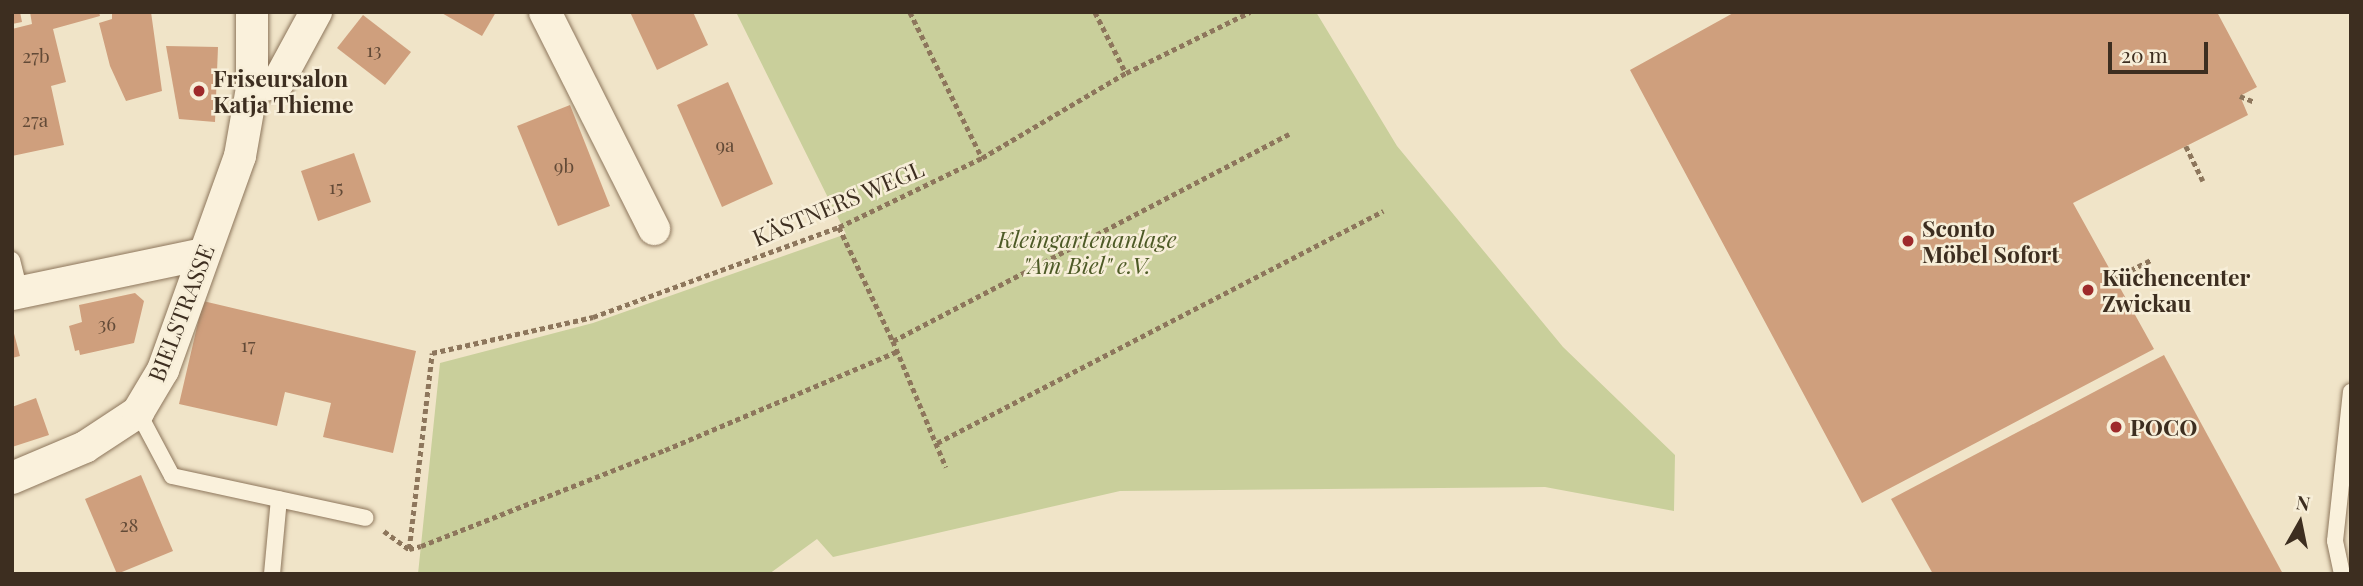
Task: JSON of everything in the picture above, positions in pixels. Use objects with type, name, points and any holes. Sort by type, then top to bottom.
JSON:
[{"type":"street","name":"BIELSTRASSE","points":[[12,478],[85,447],[138,412],[163,370],[240,156],[252,88],[252,12]]},
{"type":"street","points":[[252,88],[278,82],[316,12]]},
{"type":"street","points":[[545,12],[654,229]]},
{"type":"street","points":[[16,293],[204,254]]},
{"type":"lane","points":[[12,260],[16,293]]},
{"type":"lane","points":[[2342,574],[2335,541],[2351,392]]},
{"type":"lane","points":[[138,412],[173,476],[366,518]]},
{"type":"lane","points":[[272,574],[279,499]]},
{"type":"path","points":[[910,12],[982,158]]},
{"type":"path","points":[[1095,12],[1126,73]]},
{"type":"path","name":"KÄSTNERS WEGL","points":[[409,549],[432,353],[593,317],[839,227],[982,158],[1126,73],[1250,12]]},
{"type":"path","points":[[2240,96],[2255,102]]},
{"type":"path","points":[[893,341],[1289,134]]},
{"type":"path","points":[[2186,146],[2203,181]]},
{"type":"path","points":[[937,443],[1383,212]]},
{"type":"path","points":[[839,227],[898,351],[946,467]]},
{"type":"path","points":[[2115,278],[2151,260]]},
{"type":"path","points":[[366,518],[409,549],[665,450],[898,351]]},
{"type":"green space","name":"Kleingartenanlage \"Am Biel\" e.V.","points":[[736,12],[1316,12],[1397,146],[1563,347],[1675,455],[1674,511],[1545,487],[1120,491],[833,557],[817,539],[769,574],[418,574],[440,363],[593,323],[846,234]]},
{"type":"building","points":[[12,12],[20,12],[22,22],[12,24]]},
{"type":"building","points":[[30,12],[99,12],[100,16],[53,29],[66,82],[51,86],[64,145],[12,156],[12,29],[32,24]]},
{"type":"building","points":[[112,12],[151,12],[162,91],[126,101],[110,66],[99,23],[112,19]]},
{"type":"building","points":[[440,12],[496,12],[482,36]]},
{"type":"building","points":[[630,12],[693,12],[708,45],[657,70]]},
{"type":"building","name":"Sconto Möbel Sofort","points":[[1735,12],[2217,12],[2257,87],[2240,96],[2248,115],[2073,203],[2154,349],[1862,503],[1630,70]]},
{"type":"building","points":[[363,15],[411,52],[385,85],[337,48]]},
{"type":"building","points":[[166,46],[218,47],[215,122],[179,119]]},
{"type":"building","points":[[728,82],[773,184],[722,207],[677,105]]},
{"type":"building","points":[[570,105],[610,206],[558,226],[517,126]]},
{"type":"building","points":[[354,153],[371,202],[318,221],[301,171]]},
{"type":"building","points":[[135,293],[144,301],[134,343],[80,355],[79,350],[75,351],[69,326],[82,322],[79,305]]},
{"type":"building","points":[[203,301],[416,351],[393,453],[323,437],[331,403],[285,392],[277,426],[179,404]]},
{"type":"building","points":[[12,326],[20,356],[12,358]]},
{"type":"building","name":"POCO","points":[[2164,355],[2283,574],[1933,574],[1891,499]]},
{"type":"building","points":[[36,398],[49,435],[12,447],[12,407]]},
{"type":"building","points":[[141,475],[173,551],[117,574],[85,499]]},
{"type":"place","name":"Friseursalon Katja Thieme","points":[[199,91]]},
{"type":"place","name":"Sconto Möbel Sofort","points":[[1908,241]]},
{"type":"place","name":"Küchencenter Zwickau","points":[[2088,290]]},
{"type":"place","name":"POCO","points":[[2116,427]]}]
